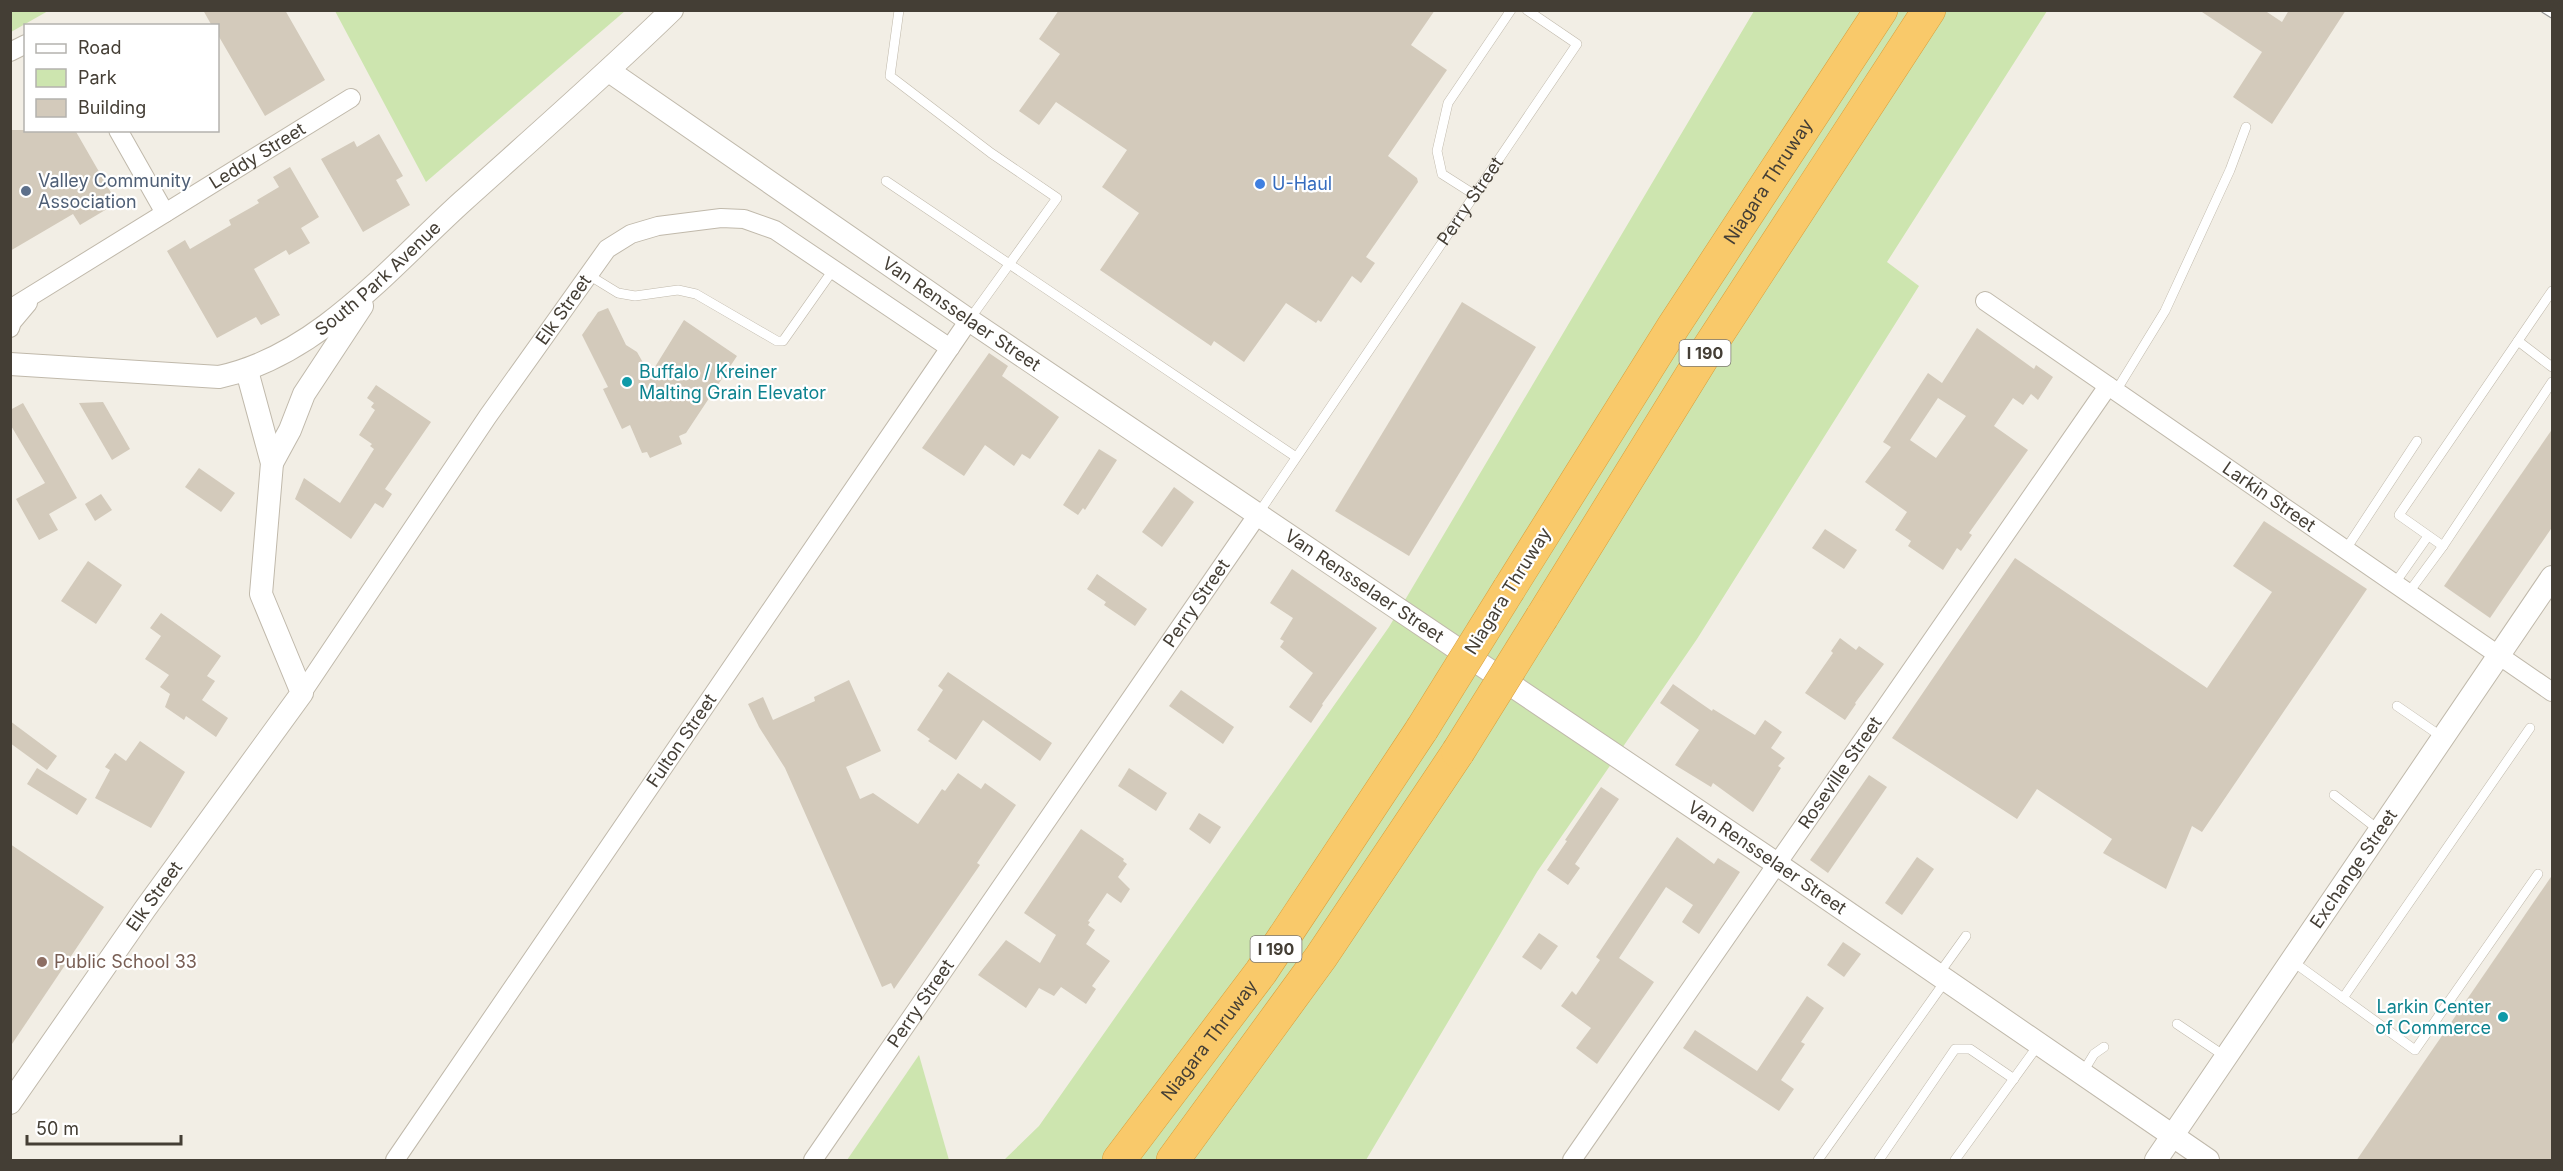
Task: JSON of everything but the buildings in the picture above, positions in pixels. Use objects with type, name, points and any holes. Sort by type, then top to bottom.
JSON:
[{"type":"highway","name":"Niagara Thruway","points":[[1119,1161],[1261,972],[1422,729],[1673,327],[1881,10]]},
{"type":"highway","name":"I 190","points":[[1173,1161],[1322,957],[1458,752],[1704,355],[1929,10]]},
{"type":"street","name":"South Park Avenue","points":[[14,360],[219,377],[247,371],[288,350],[339,316],[382,279],[461,204],[609,71],[672,10]]},
{"type":"street","points":[[10,52],[24,45]]},
{"type":"street","name":"Van Rensselaer Street","points":[[609,71],[969,320],[1778,864],[1892,945],[2208,1161]]},
{"type":"street","name":"Leddy Street","points":[[10,309],[351,98]]},
{"type":"street","points":[[119,132],[165,213]]},
{"type":"street","name":"Elk Street","points":[[10,1103],[145,909],[302,693],[488,416],[607,249],[630,234],[658,226],[721,218],[744,219],[775,230],[950,348]]},
{"type":"street","points":[[272,463],[290,430],[304,394],[335,345],[382,279]]},
{"type":"street","points":[[10,328],[12,322],[35,294]]},
{"type":"street","name":"Larkin Street","points":[[1985,301],[2553,692]]},
{"type":"street","name":"Fulton Street","points":[[395,1161],[969,320]]},
{"type":"street","points":[[247,371],[272,463],[261,594],[302,693]]},
{"type":"street","name":"Roseville Street","points":[[1572,1161],[2112,388]]},
{"type":"street","name":"Perry Street","points":[[813,1161],[1258,514]]},
{"type":"street","name":"Exchange Street","points":[[2156,1161],[2498,654],[2553,577]]},
{"type":"lane","points":[[899,10],[890,76],[991,153],[1057,198],[969,320]]},
{"type":"lane","points":[[1474,195],[1442,174],[1437,151],[1448,103],[1511,10]]},
{"type":"lane","name":"Perry Street","points":[[1258,514],[1577,45],[1527,10]]},
{"type":"lane","points":[[2112,388],[2164,311],[2230,170],[2246,127]]},
{"type":"lane","points":[[886,180],[1296,457]]},
{"type":"lane","points":[[587,274],[618,292],[635,296],[678,290],[696,294],[777,341],[783,341],[833,270]]},
{"type":"lane","points":[[2443,546],[2399,515],[2553,291]]},
{"type":"lane","points":[[2518,341],[2553,367]]},
{"type":"lane","points":[[2402,588],[2443,546],[2553,382]]},
{"type":"lane","points":[[2346,549],[2417,441]]},
{"type":"lane","points":[[2402,588],[2428,536]]},
{"type":"lane","points":[[2397,706],[2442,737]]},
{"type":"lane","points":[[2343,998],[2530,728]]},
{"type":"lane","points":[[2334,795],[2379,830]]},
{"type":"lane","points":[[2292,961],[2415,1050],[2538,874]]},
{"type":"lane","points":[[1818,1161],[1942,977],[1966,936]]},
{"type":"lane","points":[[2176,1024],[2226,1057]]},
{"type":"lane","points":[[1955,1161],[2039,1044]]},
{"type":"lane","points":[[2082,1074],[2093,1056],[2104,1047]]},
{"type":"lane","points":[[1879,1161],[1955,1049],[1970,1049],[2014,1079]]},
{"type":"green space","points":[[11,10],[48,10],[48,11],[11,32]]},
{"type":"green space","points":[[335,11],[625,11],[426,182]]},
{"type":"green space","points":[[1754,11],[2047,11],[1887,262],[1919,286],[1697,639],[1537,872],[1366,1160],[1004,1160],[1039,1126],[1389,627]]},
{"type":"green space","points":[[919,1055],[949,1160],[847,1160]]},
{"type":"railway","points":[[2544,10],[2552,15]]},
{"type":"place","name":"U-Haul","points":[[1260,184]]},
{"type":"place","name":"Valley Community Association","points":[[26,191]]},
{"type":"place","name":"Buffalo / Kreiner Malting Grain Elevator","points":[[627,382]]},
{"type":"place","name":"Public School 33","points":[[42,962]]},
{"type":"place","name":"Larkin Center of Commerce","points":[[2503,1017]]}]
